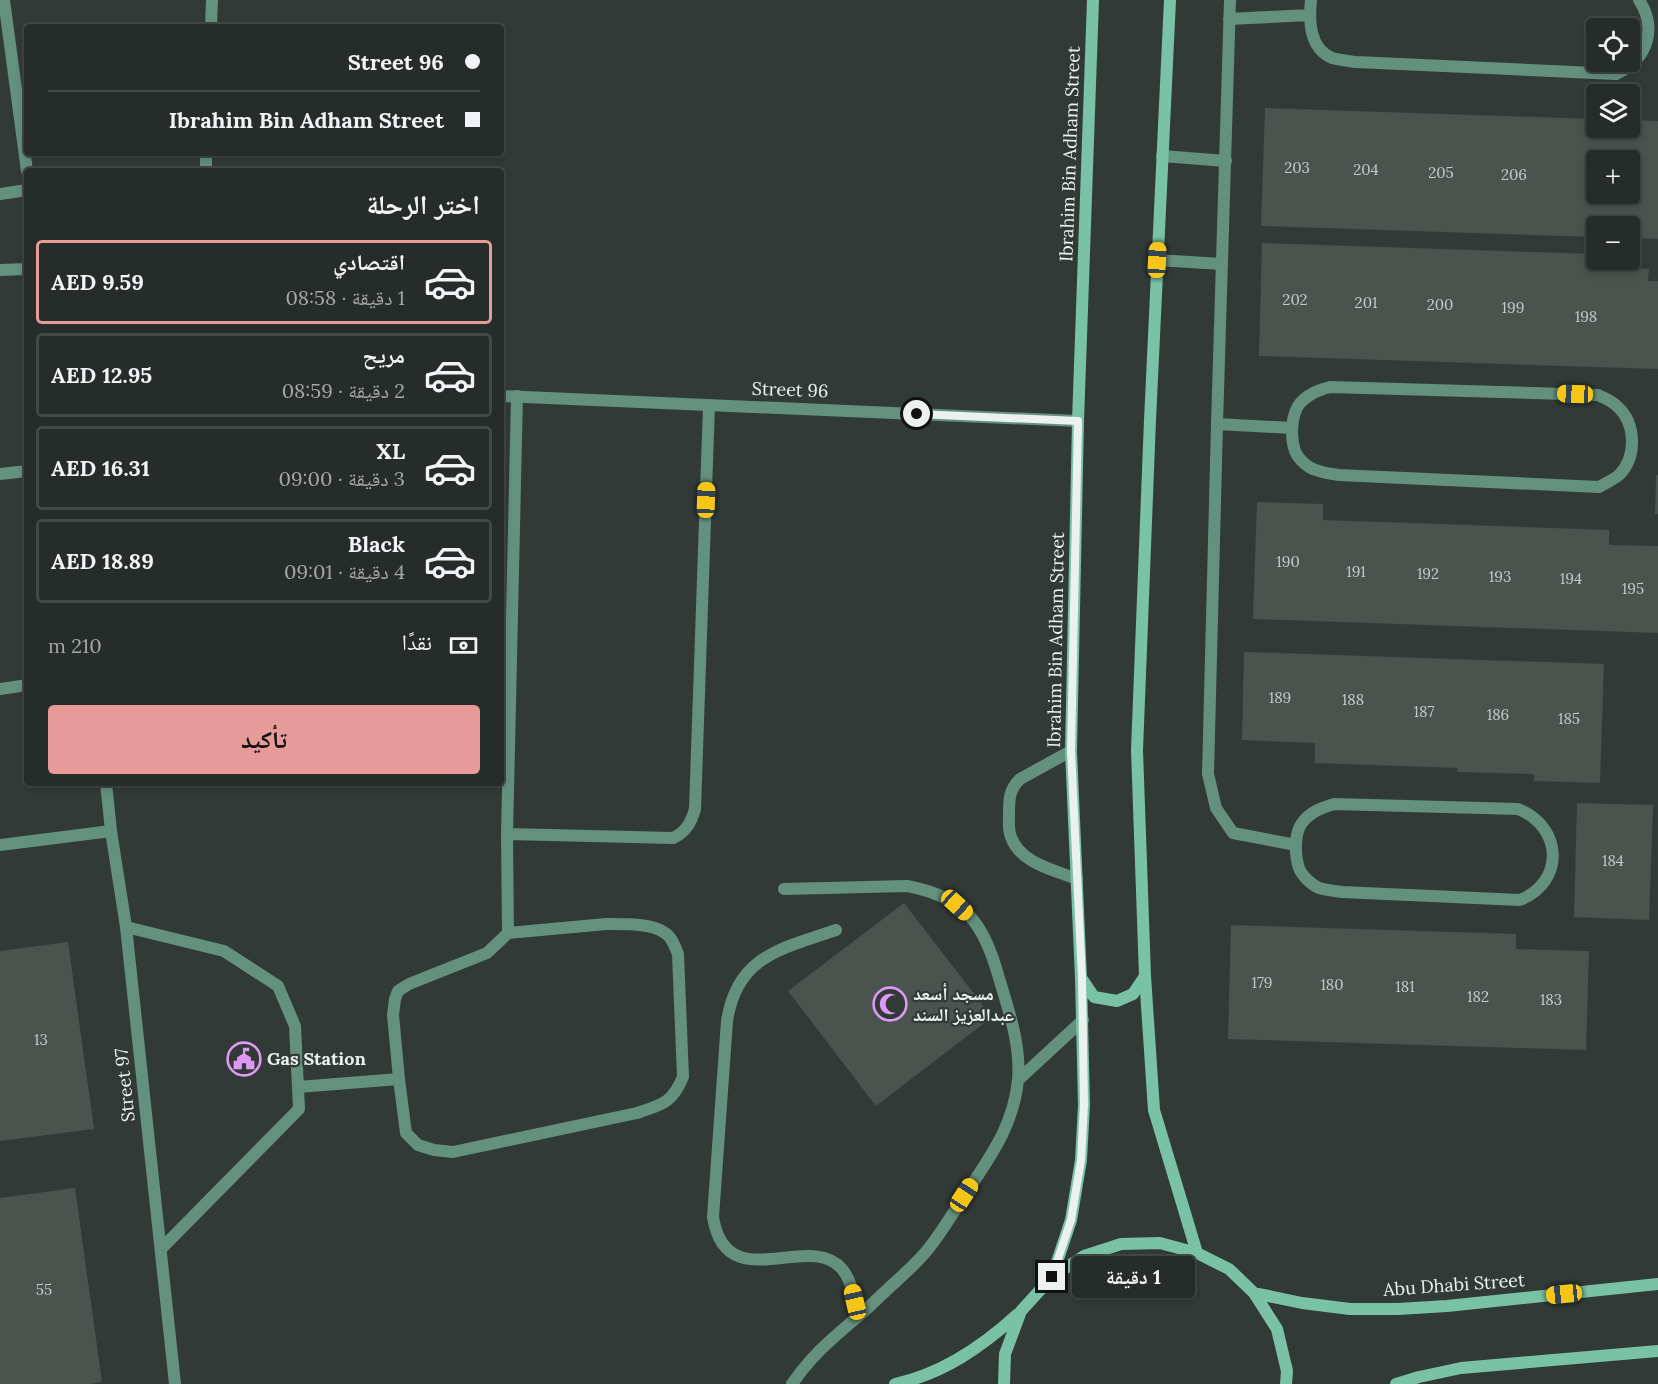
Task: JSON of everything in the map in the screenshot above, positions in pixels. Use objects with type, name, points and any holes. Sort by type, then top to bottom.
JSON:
[{"type":"street","points":[[4,0],[24,149]]},
{"type":"street","points":[[211,24],[212,0]]},
{"type":"street","name":"Ibrahim Bin Adham Street","points":[[1052,1277],[1071,1220],[1081,1160],[1084,1105],[1082,978],[1071,751],[1078,421],[1094,0]]},
{"type":"street","points":[[1170,0],[1137,750],[1145,976],[1154,1110],[1197,1252]]},
{"type":"street","points":[[1230,0],[1208,774],[1216,808],[1233,833],[1296,844]]},
{"type":"street","points":[[1311,0],[1312,39],[1332,58],[1356,62],[1616,74],[1627,69],[1646,47],[1650,27],[1646,10],[1640,0]]},
{"type":"street","points":[[1229,19],[1310,15]]},
{"type":"street","points":[[1162,156],[1226,161]]},
{"type":"street","points":[[0,194],[24,190]]},
{"type":"street","points":[[1157,260],[1222,264]]},
{"type":"street","points":[[0,270],[24,269]]},
{"type":"street","points":[[1330,387],[1598,395],[1619,408],[1629,423],[1632,439],[1629,459],[1620,473],[1610,482],[1599,487],[1339,475],[1314,470],[1301,460],[1295,452],[1292,428],[1294,412],[1300,403],[1313,393],[1330,387]]},
{"type":"street","name":"Street 96","points":[[504,396],[1078,421]]},
{"type":"street","points":[[508,933],[507,834],[517,396]]},
{"type":"street","points":[[507,834],[673,838],[682,834],[691,823],[695,809],[709,405]]},
{"type":"street","points":[[1217,424],[1292,428]]},
{"type":"street","points":[[0,474],[24,471]]},
{"type":"street","points":[[504,485],[515,485]]},
{"type":"street","points":[[0,689],[24,685]]},
{"type":"street","points":[[1071,751],[1020,779],[1014,785],[1010,793],[1009,825],[1010,836],[1015,847],[1023,855],[1032,861],[1077,879]]},
{"type":"street","name":"Street 97","points":[[106,786],[126,927],[175,1384]]},
{"type":"street","points":[[1334,804],[1518,809],[1540,822],[1550,837],[1553,854],[1549,873],[1541,887],[1531,896],[1520,900],[1342,892],[1318,888],[1304,877],[1299,868],[1296,844],[1298,829],[1304,820],[1316,810],[1334,804]]},
{"type":"street","points":[[0,845],[111,831]]},
{"type":"street","points":[[784,889],[907,886],[934,892],[957,905],[972,918],[992,951],[1014,1028],[1018,1054],[1018,1080],[1013,1108],[1003,1135],[938,1235],[924,1254],[858,1317],[829,1341],[792,1384]]},
{"type":"street","points":[[616,924],[635,925],[667,933],[673,942],[678,954],[683,1077],[677,1091],[663,1104],[637,1113],[453,1152],[418,1145],[406,1133],[399,1079],[393,1015],[398,991],[409,984],[487,953],[508,933],[616,924]]},
{"type":"street","points":[[126,927],[224,951],[278,986],[295,1026],[299,1109],[161,1249]]},
{"type":"street","points":[[836,930],[768,955],[746,973],[736,988],[730,1003],[727,1021],[713,1217],[715,1230],[721,1242],[731,1252],[744,1258],[758,1260],[809,1256],[832,1260],[848,1276],[858,1317]]},
{"type":"street","points":[[1082,978],[1094,997],[1117,1001],[1133,994],[1145,976]]},
{"type":"street","points":[[1018,1080],[1083,1020]]},
{"type":"street","points":[[297,1087],[399,1079]]},
{"type":"street","points":[[895,1384],[937,1371],[968,1354],[996,1334],[1052,1277],[1084,1256],[1121,1244],[1160,1243],[1197,1252],[1228,1269],[1254,1293],[1277,1329],[1287,1371],[1287,1384]]},
{"type":"street","name":"Abu Dhabi Street","points":[[1254,1293],[1302,1303],[1350,1309],[1398,1310],[1658,1284]]},
{"type":"street","points":[[1004,1384],[1005,1354],[1021,1311]]},
{"type":"street","points":[[1396,1384],[1461,1368],[1658,1351]]},
{"type":"building","points":[[1265,108],[1586,119],[1586,138],[1640,138],[1640,120],[1658,121],[1658,239],[1640,238],[1640,216],[1586,216],[1586,237],[1261,226]]},
{"type":"building","points":[[1262,243],[1586,254],[1586,270],[1649,269],[1648,281],[1658,281],[1658,369],[1259,356]]},
{"type":"building","points":[[1656,475],[1658,475],[1658,514],[1655,514]]},
{"type":"building","points":[[1257,502],[1323,504],[1323,520],[1609,530],[1609,545],[1658,546],[1658,633],[1253,619]]},
{"type":"building","points":[[1244,652],[1604,664],[1600,783],[1534,781],[1534,774],[1457,772],[1458,768],[1315,763],[1315,743],[1242,740]]},
{"type":"building","points":[[1577,803],[1653,805],[1649,920],[1574,917]]},
{"type":"building","name":"مسجد أسعد عبدالعزيز السند","points":[[904,903],[992,1017],[876,1106],[788,991]]},
{"type":"building","points":[[1231,925],[1516,934],[1516,949],[1589,951],[1586,1050],[1228,1039]]},
{"type":"building","points":[[68,942],[94,1129],[0,1141],[0,951]]},
{"type":"building","points":[[75,1188],[102,1382],[0,1384],[0,1198]]},
{"type":"place","name":"مسجد أسعد عبدالعزيز السند","points":[[890,1004]]},
{"type":"place","name":"Gas Station","points":[[244,1059]]},
{"type":"route","points":[[917,414],[1078,421],[1071,751],[1082,978],[1084,1105],[1081,1160],[1071,1220],[1052,1277]]}]
